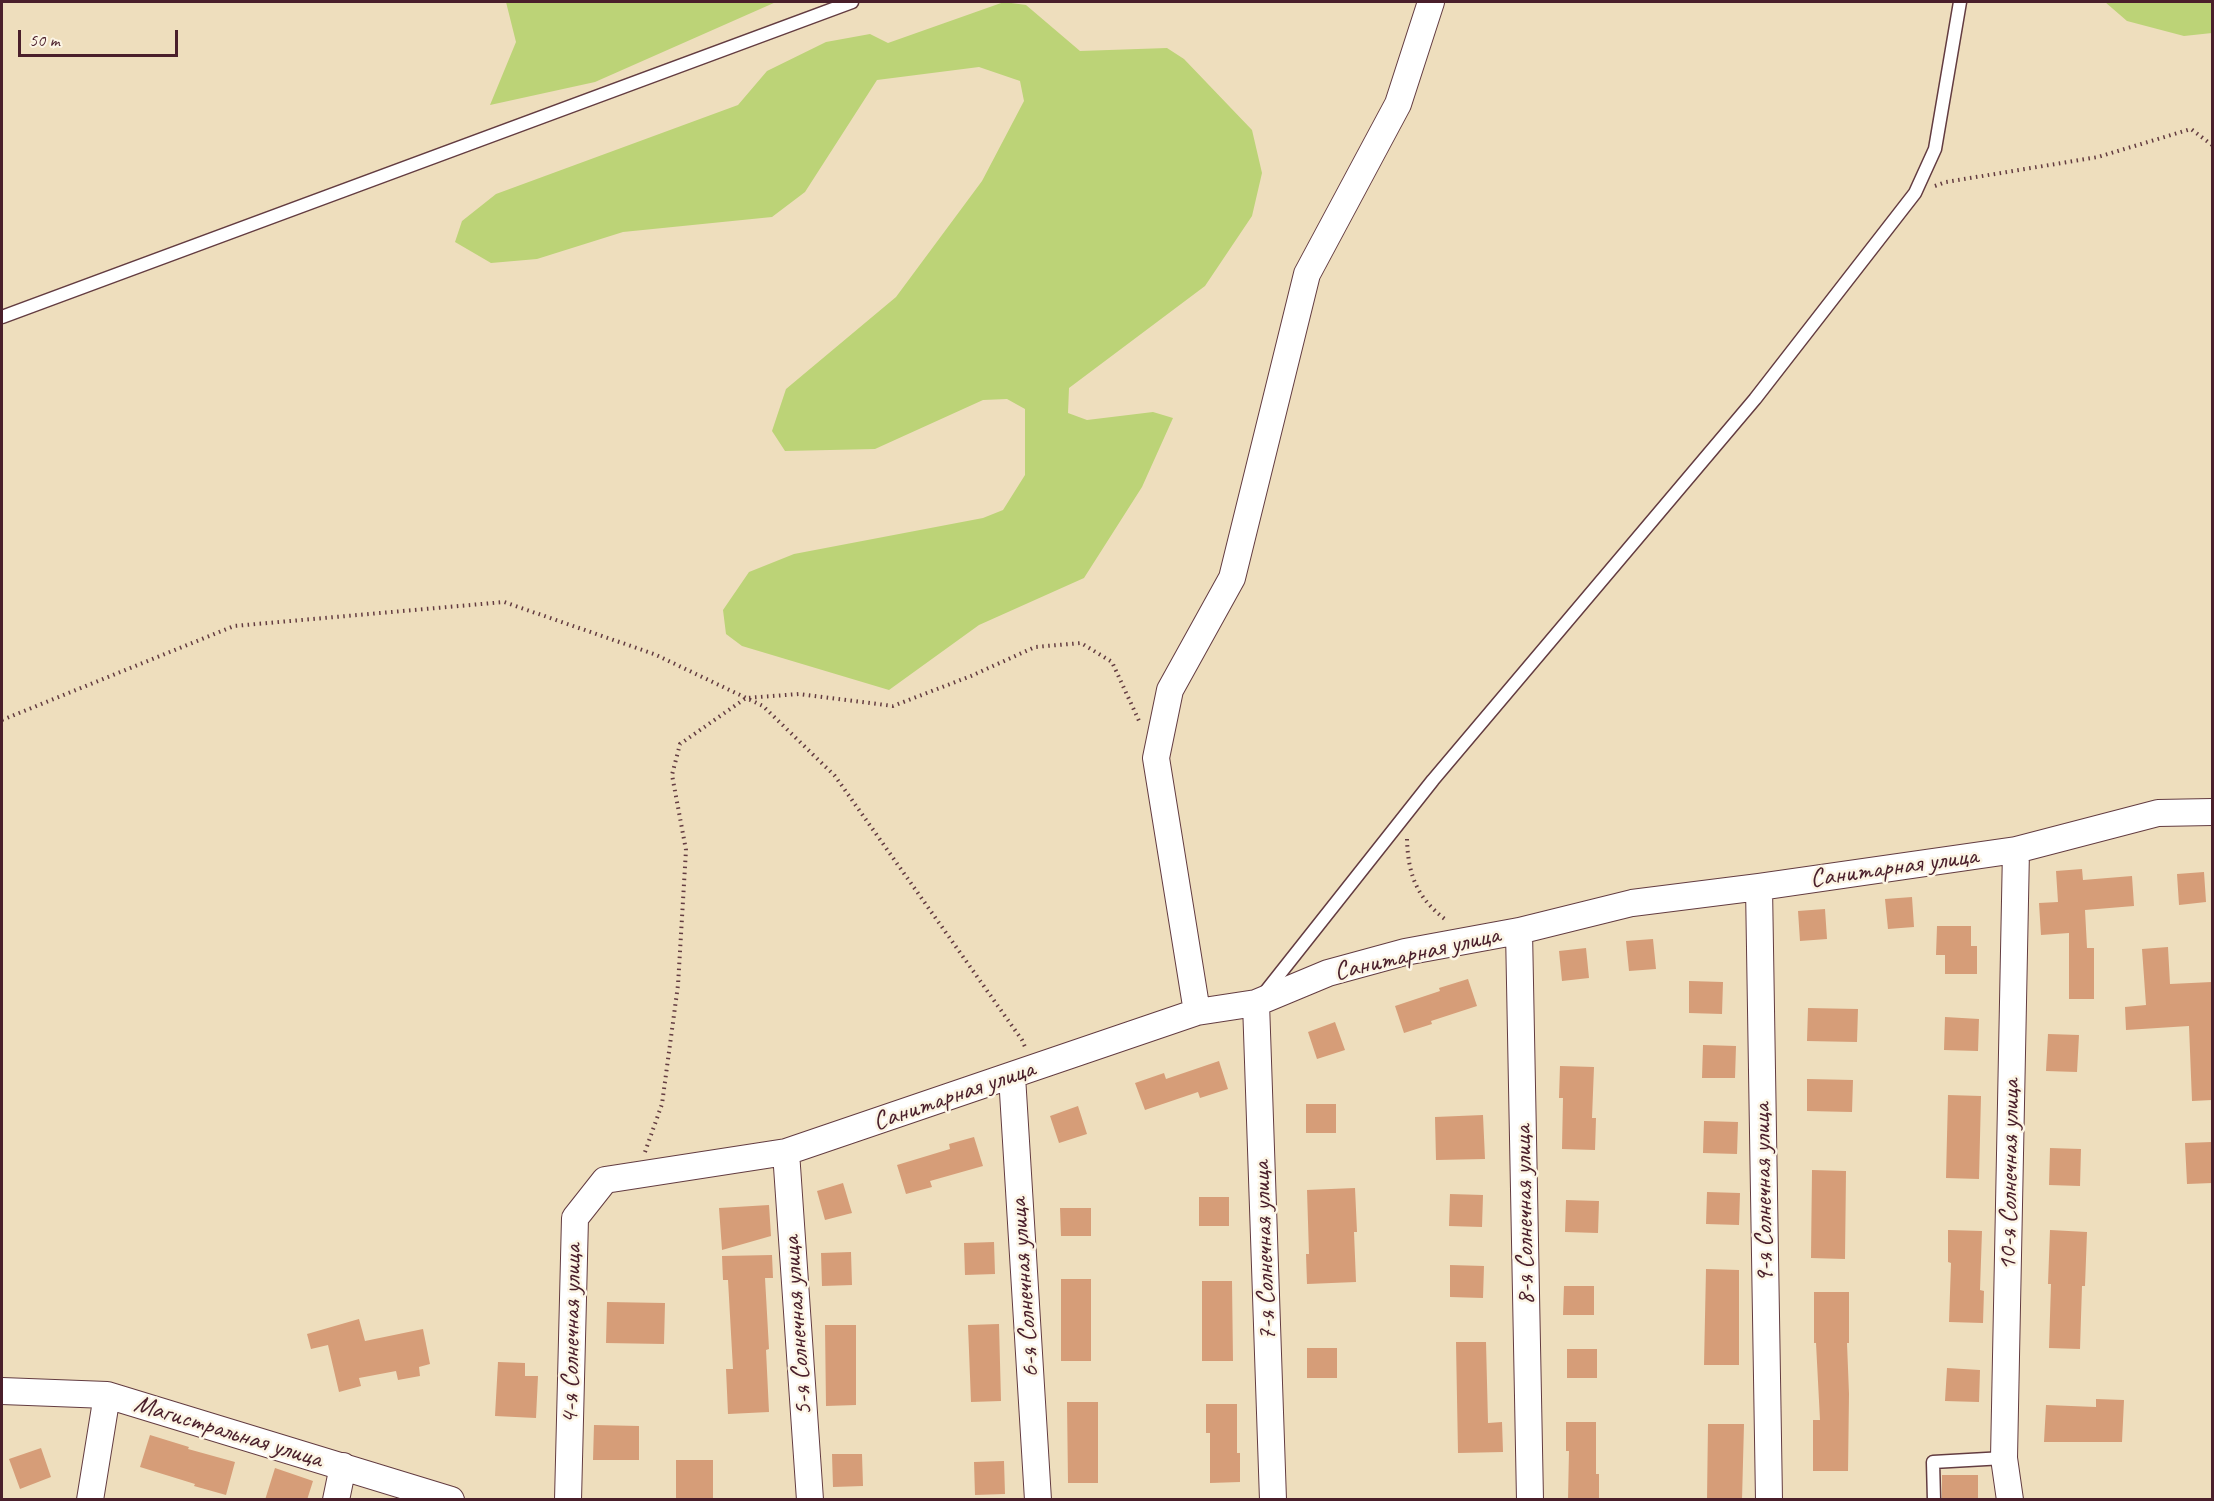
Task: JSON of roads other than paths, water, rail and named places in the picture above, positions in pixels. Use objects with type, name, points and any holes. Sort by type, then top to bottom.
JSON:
[{"type":"street","points":[[1197,1012],[1156,758],[1170,690],[1232,578],[1307,274],[1398,104],[1431,2]]},
{"type":"street","name":"Санитарная улица","points":[[605,1180],[786,1152],[1197,1012],[1256,1003],[1328,973],[1405,952],[1520,932],[1632,903],[2016,850],[2158,813],[2212,812]]},
{"type":"street","name":"10-я Солнечная улица","points":[[2010,1500],[2004,1458],[2016,850]]},
{"type":"street","name":"9-я Солнечная улица","points":[[1760,887],[1769,1500]]},
{"type":"street","name":"8-я Солнечная улица","points":[[1520,932],[1530,1500]]},
{"type":"street","name":"7-я Солнечная улица","points":[[1256,1003],[1273,1500]]},
{"type":"street","name":"6-я Солнечная улица","points":[[1023,1072],[1038,1500]]},
{"type":"street","name":"5-я Солнечная улица","points":[[786,1152],[810,1500]]},
{"type":"street","name":"4-я Солнечная улица","points":[[568,1500],[575,1218],[605,1180]]},
{"type":"street","name":"Магистральная улица","points":[[2,1391],[107,1395],[451,1500]]},
{"type":"street","points":[[90,1500],[107,1395]]},
{"type":"street","points":[[336,1500],[343,1466]]},
{"type":"lane","points":[[2,317],[852,2]]},
{"type":"lane","points":[[1256,1003],[1433,780],[1755,399],[1915,193],[1935,149],[1959,2]]},
{"type":"lane","points":[[1934,1500],[1933,1462],[2004,1458]]}]
